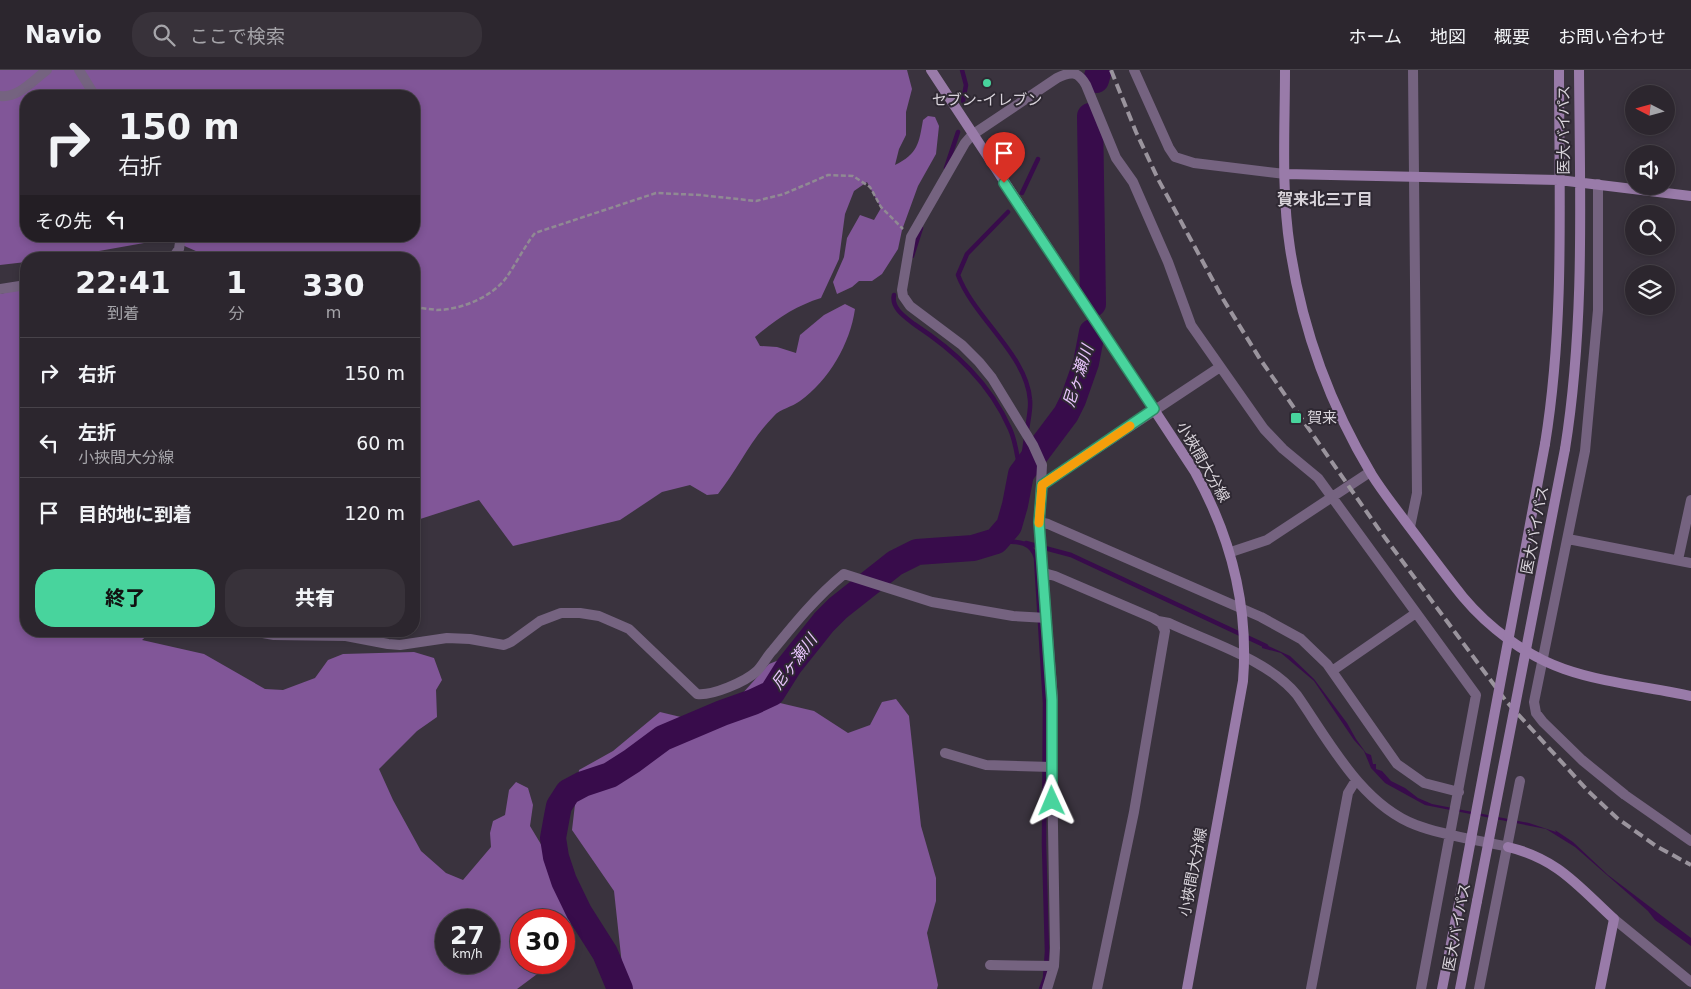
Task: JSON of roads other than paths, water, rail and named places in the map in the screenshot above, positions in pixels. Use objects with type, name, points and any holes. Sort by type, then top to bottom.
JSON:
[{"type":"main road","name":"小挾間大分線","points":[[930,70],[1154,409],[1207,494],[1231,552],[1243,608],[1245,658],[1240,702],[1187,989]]},
{"type":"main road","points":[[1285,70],[1285,174],[1290,247],[1304,318],[1330,394],[1370,472],[1477,614],[1495,630],[1543,660],[1581,674],[1691,696]]},
{"type":"main road","name":"医大バイパス","points":[[1442,989],[1545,444],[1555,371],[1559,271],[1559,70]]},
{"type":"main road","name":"医大バイパス","points":[[1460,989],[1565,449],[1576,345],[1580,182],[1579,70]]},
{"type":"main road","points":[[1285,174],[1559,180],[1691,196]]},
{"type":"main road","points":[[1508,847],[1547,860],[1614,919],[1600,989]]},
{"type":"street","points":[[22,90],[47,70]]},
{"type":"street","points":[[78,70],[91,90]]},
{"type":"street","points":[[1134,70],[1169,148],[1175,157],[1194,163],[1285,174]]},
{"type":"street","points":[[1410,527],[1418,493],[1413,70]]},
{"type":"street","points":[[1047,989],[1054,966],[1052,700],[1039,522],[1043,474],[1040,458],[992,378],[968,350],[906,302],[903,296],[903,284],[911,237],[960,151],[972,135],[1057,78],[1071,72],[1079,75],[1086,85],[1116,158],[1133,182],[1168,262],[1186,316],[1249,410],[1272,439],[1312,472],[1476,695],[1421,989]]},
{"type":"street","points":[[0,96],[12,95],[20,91]]},
{"type":"street","points":[[1598,184],[1598,302],[1585,451],[1534,702],[1536,713],[1543,722],[1608,782],[1691,841]]},
{"type":"street","points":[[0,289],[20,286]]},
{"type":"street","points":[[1042,485],[1220,367]]},
{"type":"street","points":[[1231,552],[1267,540],[1370,472]]},
{"type":"street","points":[[1678,560],[1691,500]]},
{"type":"street","points":[[1039,522],[1048,524],[1243,608],[1302,639],[1332,671],[1397,764],[1424,783],[1458,792]]},
{"type":"street","points":[[1568,539],[1691,563]]},
{"type":"street","points":[[1044,573],[1055,576],[1158,621],[1169,623],[1270,671],[1291,688],[1356,780],[1368,794],[1390,812],[1414,824],[1508,847]]},
{"type":"street","points":[[351,637],[400,645],[446,638],[470,639],[504,645],[540,621],[561,613],[580,612],[617,622],[629,629],[697,694],[705,695],[744,680],[758,670],[768,655],[828,587],[844,574],[878,586],[952,606],[1013,616],[1047,618]]},
{"type":"street","points":[[1332,671],[1416,613]]},
{"type":"street","points":[[1097,989],[1134,812],[1165,635],[1164,627],[1158,621]]},
{"type":"street","points":[[944,753],[986,765],[1052,767]]},
{"type":"street","points":[[1311,989],[1348,793],[1356,780]]},
{"type":"street","points":[[1479,989],[1520,781]]},
{"type":"street","points":[[1614,919],[1691,982]]},
{"type":"street","points":[[990,965],[1054,966]]},
{"type":"waterway","points":[[962,70],[966,85],[963,101]]},
{"type":"waterway","name":"尼ヶ瀬川","points":[[1096,80],[1099,70]]},
{"type":"waterway","name":"尼ヶ瀬川","points":[[1090,116],[1093,304]]},
{"type":"waterway","points":[[946,168],[958,132]]},
{"type":"waterway","points":[[1022,193],[1038,159]]},
{"type":"waterway","points":[[1008,212],[967,254],[958,275],[976,306],[1010,352],[1027,383],[1030,400],[1027,430]]},
{"type":"waterway","points":[[912,256],[921,228]]},
{"type":"waterway","points":[[894,295],[895,304],[899,312],[943,345],[970,369],[982,383],[1002,412],[1012,434],[1020,470]]},
{"type":"waterway","name":"尼ヶ瀬川","points":[[620,989],[605,953],[579,912],[564,881],[556,857],[553,838],[557,816],[559,806],[568,792],[583,784],[610,775],[663,738],[772,693],[789,666],[824,622],[838,608],[895,563],[917,552],[973,548],[996,541],[1009,526],[1021,474],[1066,414],[1073,400],[1086,363],[1092,332]]},
{"type":"waterway","points":[[1021,474],[1026,438]]},
{"type":"waterway","points":[[996,541],[1015,542],[1026,545],[1034,552],[1036,558],[1045,703],[1044,845],[1047,952],[1045,978],[1041,989]]},
{"type":"waterway","points":[[1026,543],[1071,555],[1266,646]]},
{"type":"railway","points":[[1111,70],[1136,132],[1158,179],[1223,299],[1260,359],[1380,531],[1506,701],[1588,791],[1617,818],[1656,846],[1691,865]]},
{"type":"place","name":"セブン-イレブン","points":[[987,83]]},
{"type":"place","name":"賀来","points":[[1296,418]]},
{"type":"district","name":"賀来北三丁目","points":[[1325,199]]}]
